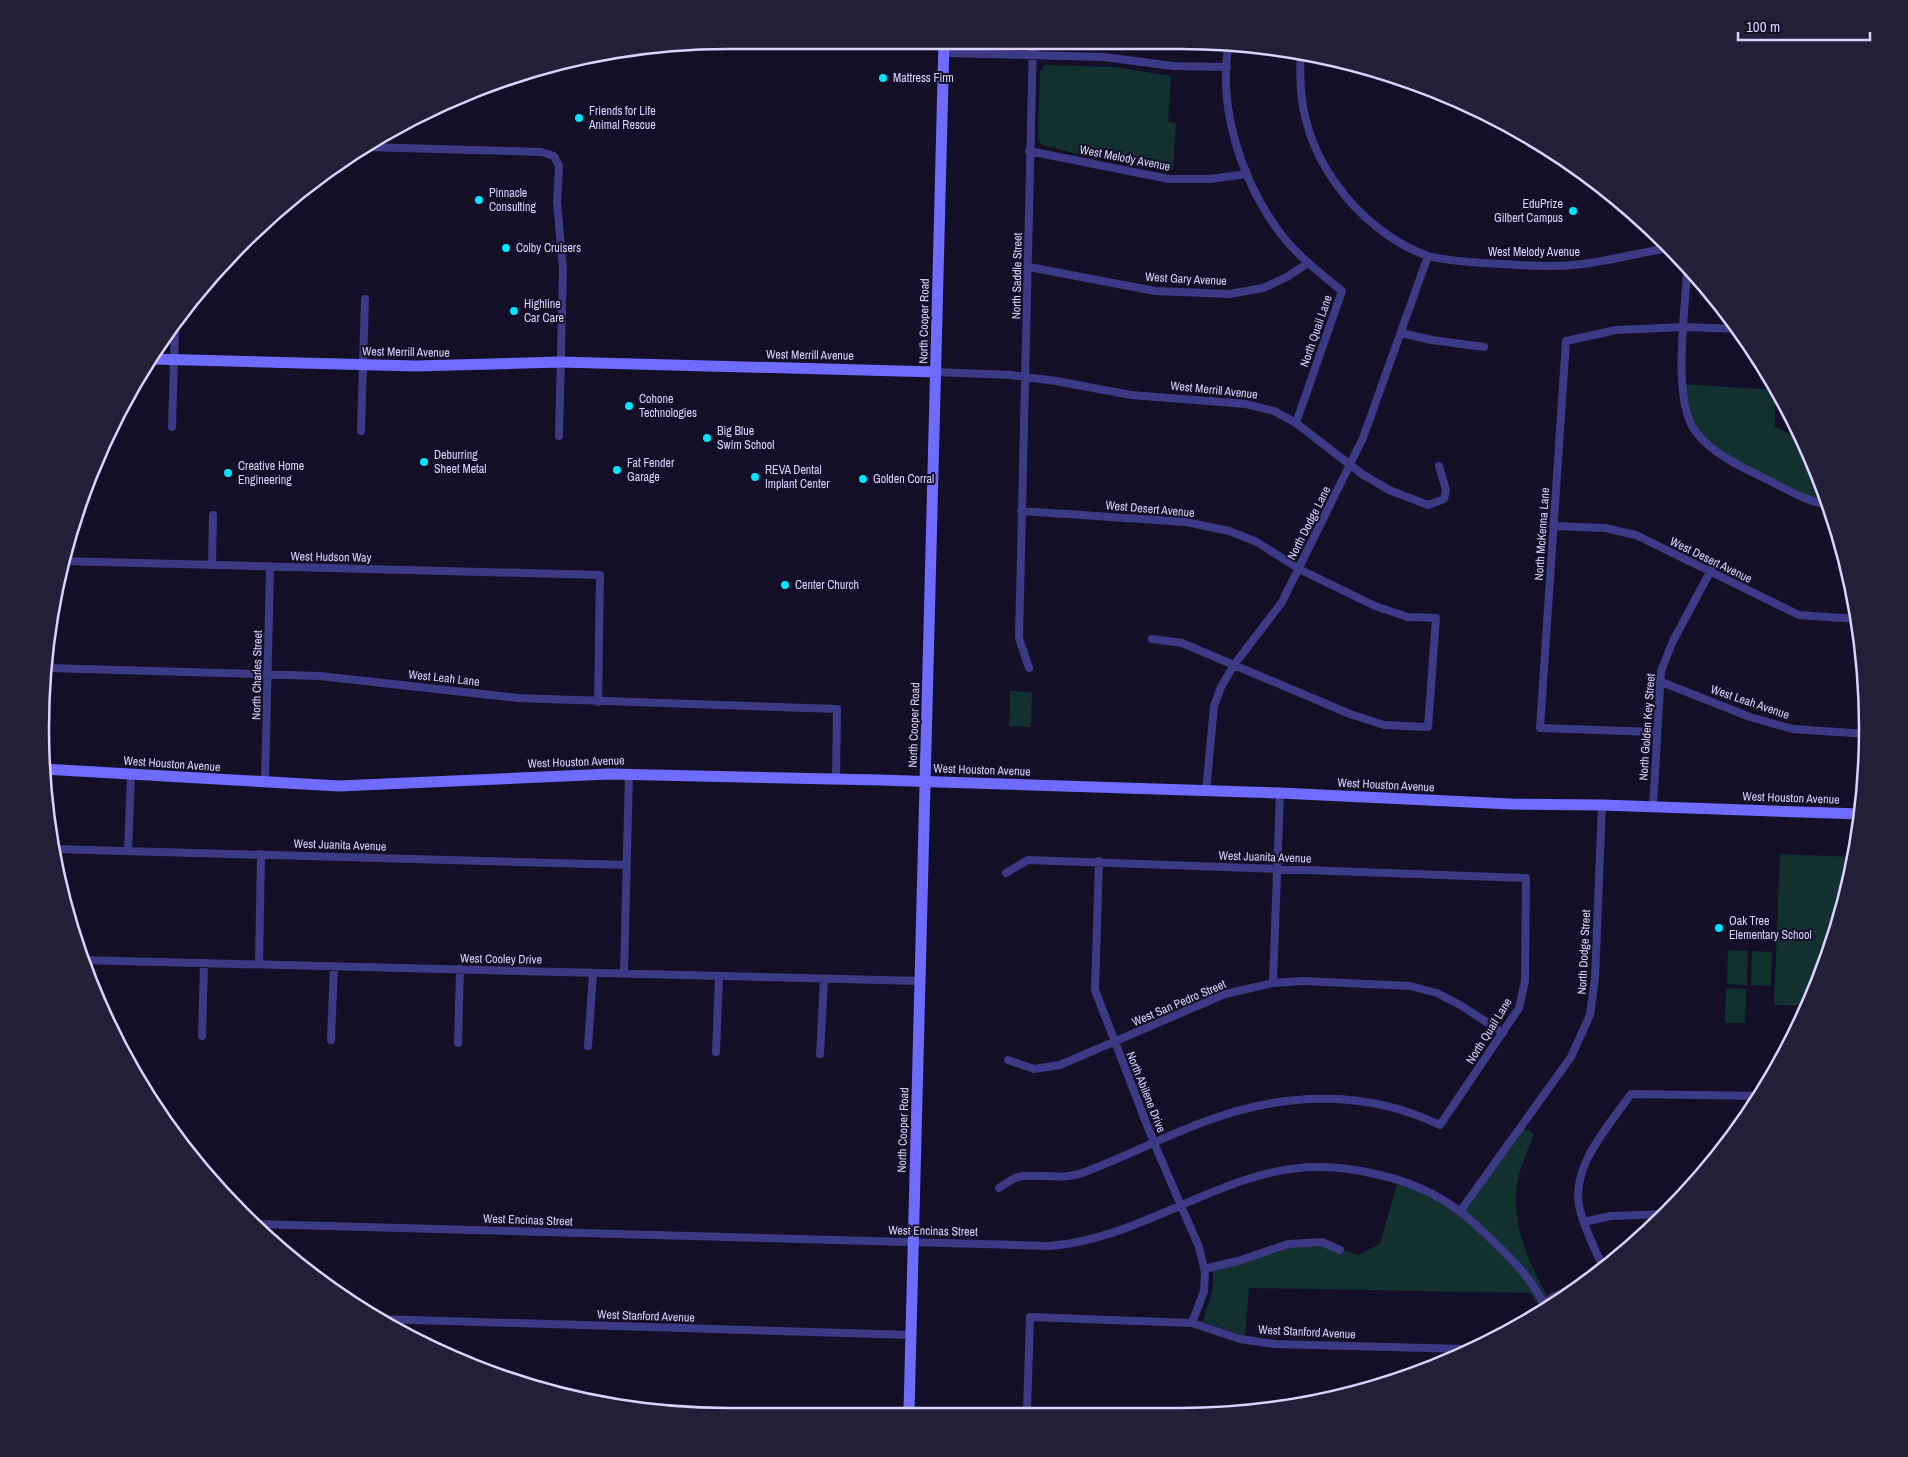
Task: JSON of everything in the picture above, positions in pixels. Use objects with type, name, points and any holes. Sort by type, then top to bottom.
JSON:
[{"type":"street","name":"North Cooper Road","points":[[909,1408],[944,49]]},
{"type":"street","name":"North Saddle Street","points":[[1030,668],[1019,638],[1029,267],[1029,151],[1032,49]]},
{"type":"street","name":"North Quail Lane","points":[[1228,50],[1227,91],[1231,119],[1247,174],[1279,231],[1308,263],[1342,291],[1296,423]]},
{"type":"street","points":[[944,53],[1104,57],[1173,66],[1227,67]]},
{"type":"street","name":"West Melody Avenue","points":[[1300,60],[1299,77],[1301,102],[1306,124],[1322,165],[1351,205],[1397,240],[1428,256],[1464,262],[1511,265],[1582,264],[1661,249]]},
{"type":"street","points":[[377,147],[541,152],[554,156],[559,166],[557,202],[563,270],[559,436]]},
{"type":"street","name":"West Melody Avenue","points":[[1029,151],[1169,179],[1210,179],[1247,174]]},
{"type":"street","name":"North Dodge Lane","points":[[1206,791],[1214,706],[1221,687],[1234,665],[1282,602],[1351,466],[1363,438],[1428,256]]},
{"type":"street","name":"West Gary Avenue","points":[[1029,267],[1155,291],[1229,294],[1263,288],[1287,277],[1308,263]]},
{"type":"street","points":[[1687,276],[1682,389],[1686,412],[1695,431],[1712,447],[1745,469],[1820,500]]},
{"type":"street","points":[[361,431],[365,299]]},
{"type":"street","points":[[1684,327],[1729,329]]},
{"type":"street","name":"North McKenna Lane","points":[[1656,732],[1540,728],[1553,526],[1566,342],[1616,330],[1684,327]]},
{"type":"street","points":[[1401,333],[1432,340],[1484,347]]},
{"type":"street","points":[[172,427],[175,335]]},
{"type":"street","name":"West Merrill Avenue","points":[[158,359],[467,366],[507,362],[560,362],[1026,376],[1131,395],[1246,404],[1274,411],[1296,423],[1351,466],[1389,490],[1428,505],[1438,503],[1444,499],[1446,490],[1439,466]]},
{"type":"street","name":"West Desert Avenue","points":[[1021,511],[1186,522],[1229,531],[1257,542],[1299,569],[1375,606],[1408,617],[1436,618],[1428,726],[1384,725],[1350,714],[1234,665]]},
{"type":"street","points":[[212,565],[213,515]]},
{"type":"street","name":"West Desert Avenue","points":[[1553,526],[1605,528],[1636,535],[1711,570],[1799,615],[1850,619]]},
{"type":"street","name":"West Hudson Way","points":[[70,562],[600,575],[598,702]]},
{"type":"street","name":"North Charles Street","points":[[265,783],[270,567]]},
{"type":"street","name":"North Golden Key Street","points":[[1653,807],[1659,681],[1672,641],[1711,570]]},
{"type":"street","points":[[1152,639],[1182,644],[1234,665]]},
{"type":"street","name":"West Leah Lane","points":[[52,668],[320,676],[518,698],[837,708],[836,779]]},
{"type":"street","name":"West Leah Avenue","points":[[1659,681],[1750,717],[1786,727],[1859,733]]},
{"type":"street","name":"West Houston Avenue","points":[[50,769],[265,783],[360,786],[629,774],[926,781],[1280,793],[1511,804],[1602,805],[1853,814]]},
{"type":"street","points":[[624,974],[629,774]]},
{"type":"street","points":[[128,851],[131,775]]},
{"type":"street","points":[[1273,983],[1275,869],[1280,793]]},
{"type":"street","name":"North Dodge Street","points":[[1461,1210],[1571,1056],[1590,1015],[1595,978],[1602,805]]},
{"type":"street","name":"West Juanita Avenue","points":[[60,849],[627,865]]},
{"type":"street","points":[[259,964],[261,854]]},
{"type":"street","name":"West Juanita Avenue","points":[[1006,872],[1028,860],[1099,861],[1526,878]]},
{"type":"street","name":"North Abilene Drive","points":[[1099,861],[1095,990],[1154,1144],[1200,1247],[1204,1269],[1204,1291],[1192,1323]]},
{"type":"street","name":"North Quail Lane","points":[[1154,1144],[1212,1119],[1293,1099],[1335,1099],[1375,1102],[1412,1111],[1440,1125],[1519,1008],[1525,981],[1526,878]]},
{"type":"street","name":"West Cooley Drive","points":[[90,960],[920,981]]},
{"type":"street","points":[[202,1036],[204,963]]},
{"type":"street","points":[[331,1040],[334,966]]},
{"type":"street","points":[[458,1043],[460,969]]},
{"type":"street","points":[[588,1046],[593,973]]},
{"type":"street","points":[[716,1052],[720,976]]},
{"type":"street","points":[[820,1054],[824,978]]},
{"type":"street","name":"West San Pedro Street","points":[[1008,1060],[1034,1068],[1060,1065],[1225,994],[1273,983],[1303,981],[1410,986],[1437,993],[1462,1006],[1503,1032]]},
{"type":"street","points":[[1601,1262],[1579,1208],[1580,1175],[1588,1157],[1631,1094],[1751,1096]]},
{"type":"street","points":[[999,1188],[1020,1176],[1047,1177],[1080,1174],[1154,1144]]},
{"type":"street","name":"West Encinas Street","points":[[264,1224],[1050,1246],[1071,1244],[1103,1237],[1182,1207],[1240,1182],[1279,1172],[1316,1167],[1359,1170],[1396,1179],[1430,1191],[1461,1210],[1500,1247],[1543,1303]]},
{"type":"street","points":[[1584,1222],[1610,1216],[1654,1214]]},
{"type":"street","points":[[1204,1269],[1238,1261],[1288,1244],[1322,1242],[1340,1250]]},
{"type":"street","name":"West Stanford Avenue","points":[[1027,1408],[1030,1317],[1192,1323],[1240,1339],[1274,1344],[1457,1349]]},
{"type":"street","name":"West Stanford Avenue","points":[[393,1319],[911,1335]]},
{"type":"green space","points":[[1045,65],[1115,67],[1171,76],[1168,122],[1176,123],[1173,170],[1085,156],[1042,145],[1038,139],[1040,71]]},
{"type":"green space","points":[[1681,384],[1768,390],[1775,402],[1775,427],[1793,435],[1808,468],[1820,501],[1745,469],[1695,431]]},
{"type":"green space","points":[[1010,691],[1032,692],[1031,727],[1009,726]]},
{"type":"green space","points":[[1780,854],[1847,857],[1836,904],[1823,947],[1800,1006],[1774,1005]]},
{"type":"green space","points":[[1728,950],[1748,951],[1747,985],[1727,984]]},
{"type":"green space","points":[[1752,951],[1772,952],[1771,986],[1751,985]]},
{"type":"green space","points":[[1726,988],[1746,989],[1745,1023],[1725,1023]]},
{"type":"green space","points":[[1518,1125],[1534,1134],[1518,1178],[1516,1207],[1524,1247],[1547,1296],[1537,1304],[1531,1293],[1249,1288],[1245,1336],[1203,1322],[1213,1288],[1213,1270],[1293,1246],[1325,1244],[1359,1255],[1380,1244],[1397,1184],[1429,1195],[1457,1211]]},
{"type":"place","name":"Mattress Firm","points":[[883,78]]},
{"type":"place","name":"Friends for Life Animal Rescue","points":[[579,118]]},
{"type":"place","name":"Pinnacle Consulting","points":[[479,200]]},
{"type":"place","name":"EduPrize Gilbert Campus","points":[[1573,211]]},
{"type":"place","name":"Colby Cruisers","points":[[506,248]]},
{"type":"place","name":"Highline Car Care","points":[[514,311]]},
{"type":"place","name":"Cohone Technologies","points":[[629,406]]},
{"type":"place","name":"Big Blue Swim School","points":[[707,438]]},
{"type":"place","name":"Deburring Sheet Metal","points":[[424,462]]},
{"type":"place","name":"Fat Fender Garage","points":[[617,470]]},
{"type":"place","name":"Creative Home Engineering","points":[[228,473]]},
{"type":"place","name":"REVA Dental Implant Center","points":[[755,477]]},
{"type":"place","name":"Golden Corral","points":[[863,479]]},
{"type":"place","name":"Center Church","points":[[785,585]]},
{"type":"place","name":"Oak Tree Elementary School","points":[[1719,928]]}]
